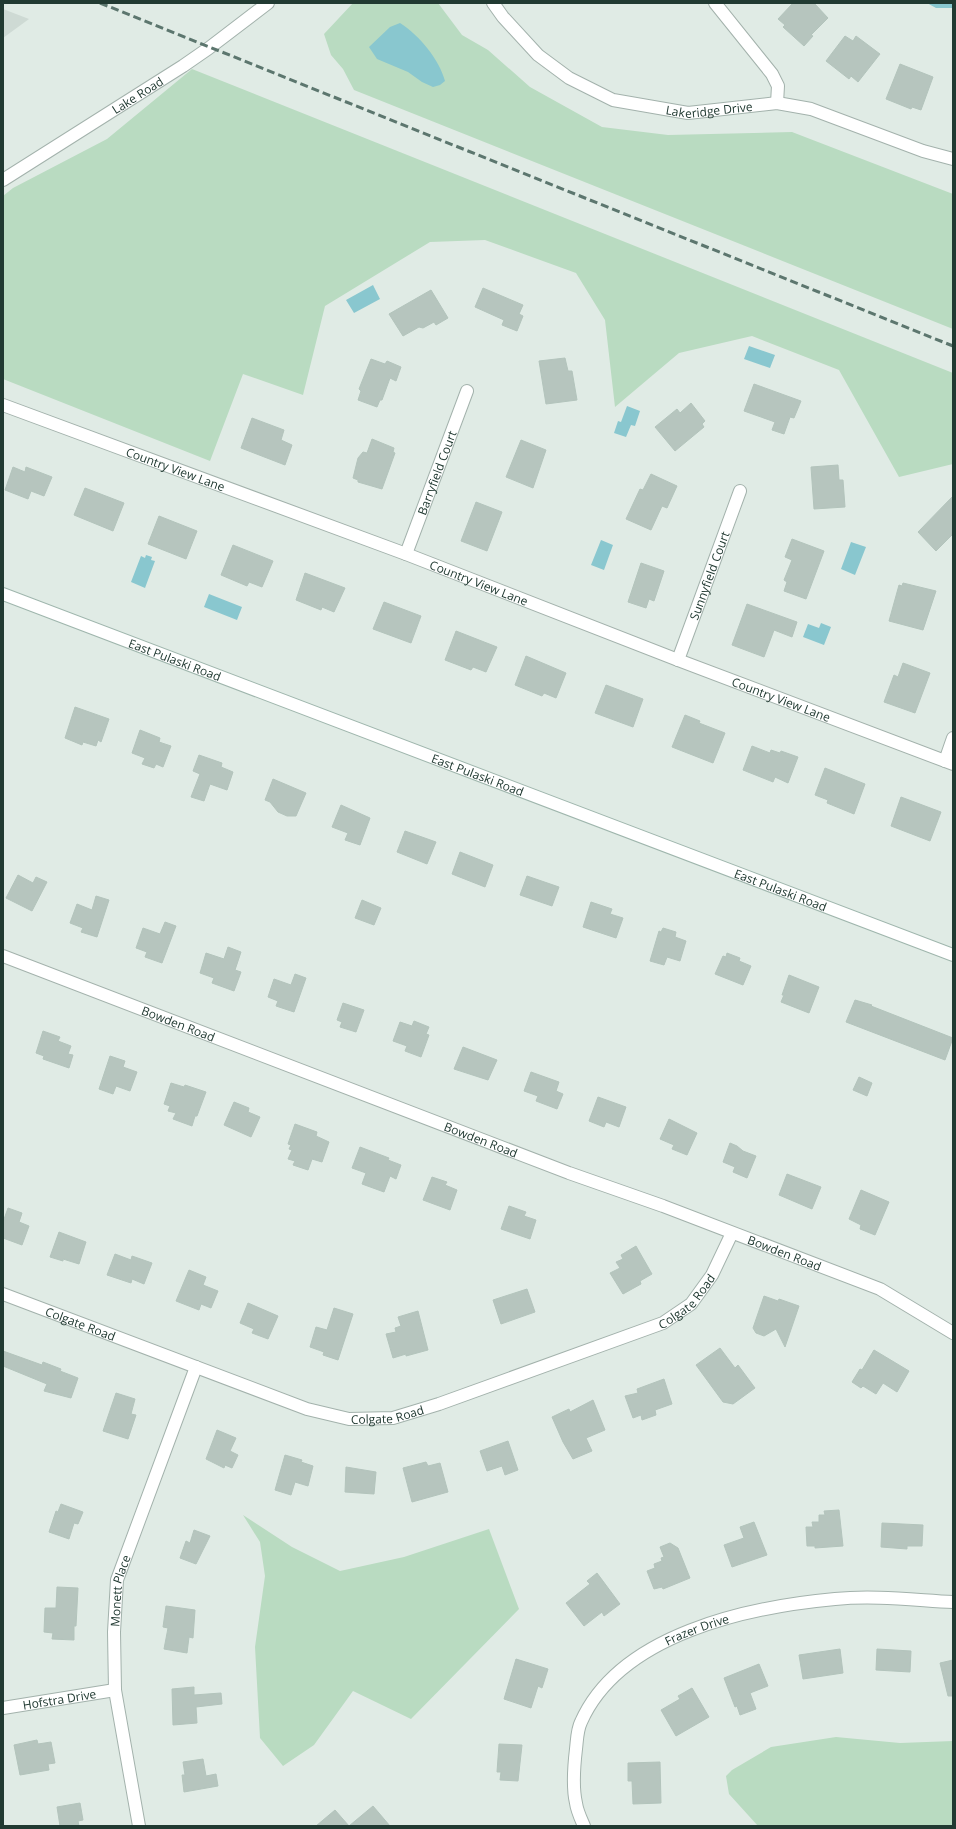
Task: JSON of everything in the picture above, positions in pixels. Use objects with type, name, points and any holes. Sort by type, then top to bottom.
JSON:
[{"type":"street","name":"Lake Road","points":[[3,180],[183,66],[267,3]]},
{"type":"street","name":"Lakeridge Drive","points":[[494,3],[504,17],[538,55],[569,78],[614,100],[688,113],[777,103],[811,109],[842,119],[923,151],[953,160]]},
{"type":"street","points":[[715,3],[772,74],[778,86],[777,103]]},
{"type":"street","name":"Barryfield Court","points":[[406,554],[466,391]]},
{"type":"street","name":"Country View Lane","points":[[3,405],[406,554],[678,660],[949,762]]},
{"type":"street","name":"Sunnyfield Court","points":[[678,660],[740,491]]},
{"type":"street","name":"East Pulaski Road","points":[[3,594],[953,955]]},
{"type":"street","points":[[949,762],[953,738]]},
{"type":"street","name":"Bowden Road","points":[[3,956],[539,1161],[880,1289],[953,1333]]},
{"type":"street","name":"Colgate Road","points":[[3,1294],[307,1409],[349,1419],[393,1418],[439,1404],[663,1323],[691,1304],[712,1275],[732,1233]]},
{"type":"street","name":"Monett Place","points":[[139,1826],[115,1690],[114,1632],[117,1580],[196,1366]]},
{"type":"street","name":"Frazer Drive","points":[[584,1826],[576,1804],[574,1765],[580,1724],[599,1691],[635,1658],[680,1635],[725,1618],[780,1606],[836,1599],[884,1598],[953,1602]]},
{"type":"street","name":"Hofstra Drive","points":[[3,1708],[115,1690]]},
{"type":"shaded area","points":[[3,9],[29,19],[3,38]]},
{"type":"green space","points":[[353,3],[438,3],[462,35],[488,50],[530,87],[602,127],[668,135],[792,132],[953,194],[953,329],[354,90],[343,69],[331,55],[324,34]]},
{"type":"green space","points":[[192,69],[953,373],[953,464],[899,477],[839,370],[752,336],[679,353],[615,407],[605,320],[576,273],[485,240],[430,242],[325,306],[303,395],[243,374],[210,461],[3,379],[3,196],[13,188],[107,139]]},
{"type":"green space","points":[[243,1515],[292,1547],[340,1571],[404,1557],[489,1529],[519,1609],[411,1719],[353,1691],[314,1745],[283,1766],[260,1738],[255,1647],[265,1576],[260,1542]]},
{"type":"green space","points":[[836,1737],[900,1743],[953,1741],[953,1826],[758,1826],[729,1794],[726,1776],[732,1770],[771,1747]]},
{"type":"water","points":[[927,3],[953,3],[953,8],[936,8]]},
{"type":"water","points":[[400,23],[415,34],[433,56],[445,81],[440,85],[433,87],[422,82],[408,72],[377,59],[369,47],[390,27]]},
{"type":"water","points":[[373,285],[380,299],[354,313],[346,300]]},
{"type":"water","points":[[749,346],[775,355],[770,368],[744,359]]},
{"type":"water","points":[[627,406],[640,411],[635,426],[631,425],[626,437],[614,433],[618,421],[621,422]]},
{"type":"water","points":[[601,540],[613,545],[604,570],[591,565]]},
{"type":"water","points":[[851,542],[866,547],[855,575],[841,569]]},
{"type":"water","points":[[146,555],[152,557],[151,560],[155,561],[145,588],[131,582],[141,556],[145,558]]},
{"type":"water","points":[[209,594],[242,607],[237,620],[204,607]]},
{"type":"water","points":[[821,623],[831,627],[824,645],[803,637],[808,624],[819,628]]},
{"type":"building","points":[[793,3],[814,3],[828,18],[811,35],[813,36],[804,46],[783,27],[785,25],[778,19]]},
{"type":"building","points":[[845,36],[853,41],[856,36],[880,54],[858,82],[851,76],[849,79],[826,61]]},
{"type":"building","points":[[900,64],[933,77],[921,110],[912,107],[911,109],[886,99]]},
{"type":"building","points":[[483,288],[523,305],[519,314],[523,316],[517,331],[502,325],[504,320],[475,307]]},
{"type":"building","points":[[431,290],[448,318],[436,325],[434,322],[423,328],[419,327],[403,336],[389,314]]},
{"type":"building","points":[[565,358],[568,371],[572,371],[577,400],[546,404],[539,361]]},
{"type":"building","points":[[371,359],[385,364],[387,361],[401,367],[396,381],[390,378],[382,400],[380,400],[377,407],[358,400],[361,391],[359,389]]},
{"type":"building","points":[[754,384],[801,401],[794,418],[790,417],[784,434],[772,430],[775,422],[744,411]]},
{"type":"building","points":[[691,403],[705,421],[702,424],[704,427],[675,451],[655,427],[677,409],[680,413]]},
{"type":"building","points":[[252,418],[284,430],[281,440],[292,445],[285,465],[241,448]]},
{"type":"building","points":[[372,439],[394,448],[393,452],[395,453],[382,489],[358,482],[358,480],[353,478],[358,458],[363,452],[367,453]]},
{"type":"building","points":[[521,440],[546,450],[533,488],[506,477]]},
{"type":"building","points":[[838,465],[839,480],[843,480],[845,507],[814,509],[811,467]]},
{"type":"building","points":[[13,467],[25,472],[26,467],[52,477],[44,496],[31,491],[28,499],[5,490]]},
{"type":"building","points":[[651,474],[677,486],[667,508],[662,506],[651,530],[626,519],[640,489],[643,490]]},
{"type":"building","points":[[85,488],[124,503],[113,531],[74,515]]},
{"type":"building","points":[[953,496],[953,534],[936,551],[918,532]]},
{"type":"building","points":[[476,502],[502,512],[487,551],[461,541]]},
{"type":"building","points":[[159,516],[197,531],[186,559],[148,544]]},
{"type":"building","points":[[792,539],[824,551],[806,599],[784,591],[787,582],[784,580],[792,560],[785,557]]},
{"type":"building","points":[[233,545],[273,561],[262,587],[249,582],[247,586],[221,575]]},
{"type":"building","points":[[641,563],[664,571],[654,601],[649,599],[646,608],[628,602]]},
{"type":"building","points":[[305,573],[345,588],[334,612],[322,607],[321,610],[296,600]]},
{"type":"building","points":[[903,583],[936,591],[923,630],[889,621],[899,585],[902,586]]},
{"type":"building","points":[[384,602],[421,616],[411,643],[373,629]]},
{"type":"building","points":[[747,604],[797,622],[792,637],[774,630],[764,657],[732,645]]},
{"type":"building","points":[[456,631],[497,647],[486,672],[473,667],[471,670],[445,660]]},
{"type":"building","points":[[526,656],[566,673],[556,698],[544,693],[542,696],[515,685]]},
{"type":"building","points":[[903,663],[930,673],[915,713],[884,702],[894,675],[898,677]]},
{"type":"building","points":[[606,685],[643,699],[633,727],[595,713]]},
{"type":"building","points":[[75,707],[109,719],[101,742],[98,740],[96,746],[83,742],[82,745],[65,738]]},
{"type":"building","points":[[685,715],[700,721],[699,723],[725,733],[713,763],[672,747]]},
{"type":"building","points":[[140,730],[160,738],[159,742],[171,746],[163,767],[156,764],[154,768],[142,764],[145,758],[132,753]]},
{"type":"building","points":[[752,746],[770,753],[771,750],[780,753],[781,751],[798,757],[788,783],[775,777],[773,782],[743,770]]},
{"type":"building","points":[[199,755],[222,763],[221,767],[233,772],[227,790],[210,784],[204,801],[191,797],[200,774],[193,771]]},
{"type":"building","points":[[825,768],[865,784],[854,814],[827,803],[828,800],[815,795]]},
{"type":"building","points":[[273,779],[306,793],[296,816],[287,816],[278,812],[270,802],[265,800]]},
{"type":"building","points":[[901,797],[941,812],[930,841],[891,826]]},
{"type":"building","points":[[341,805],[370,818],[360,845],[345,840],[348,833],[332,827]]},
{"type":"building","points":[[405,831],[436,842],[427,864],[397,852]]},
{"type":"building","points":[[460,852],[493,865],[485,887],[452,874]]},
{"type":"building","points":[[18,875],[33,883],[36,877],[47,882],[32,911],[6,898]]},
{"type":"building","points":[[527,876],[559,887],[552,906],[520,895]]},
{"type":"building","points":[[96,896],[109,900],[97,937],[81,932],[83,928],[70,923],[77,904],[92,910]]},
{"type":"building","points":[[362,900],[381,908],[374,925],[355,918]]},
{"type":"building","points":[[591,902],[612,909],[610,914],[623,918],[616,938],[583,927]]},
{"type":"building","points":[[165,922],[176,926],[162,963],[145,957],[147,952],[136,948],[143,928],[160,934]]},
{"type":"building","points":[[663,928],[676,932],[675,937],[686,941],[680,961],[667,957],[664,965],[650,961],[659,931],[661,932]]},
{"type":"building","points":[[228,947],[241,952],[235,970],[241,972],[234,991],[212,983],[214,978],[200,973],[206,953],[224,959]]},
{"type":"building","points":[[727,953],[740,958],[739,961],[751,966],[743,985],[715,974],[723,956],[726,957]]},
{"type":"building","points":[[295,974],[306,978],[294,1012],[276,1006],[278,1001],[268,997],[274,979],[291,985]]},
{"type":"building","points":[[789,975],[819,987],[809,1013],[781,1002]]},
{"type":"building","points":[[855,1000],[872,1005],[871,1006],[953,1038],[945,1060],[846,1022]]},
{"type":"building","points":[[343,1003],[364,1010],[356,1032],[340,1027],[342,1022],[337,1020]]},
{"type":"building","points":[[414,1021],[429,1027],[426,1034],[429,1035],[421,1057],[405,1051],[407,1046],[393,1041],[400,1022],[412,1026]]},
{"type":"building","points":[[43,1031],[60,1037],[58,1041],[71,1046],[68,1054],[73,1055],[69,1068],[43,1059],[44,1056],[36,1053]]},
{"type":"building","points":[[463,1047],[497,1060],[488,1080],[454,1069]]},
{"type":"building","points":[[110,1056],[125,1061],[123,1067],[137,1072],[130,1091],[116,1086],[113,1094],[99,1089]]},
{"type":"building","points":[[531,1072],[559,1082],[556,1091],[563,1094],[557,1109],[536,1101],[538,1096],[524,1091]]},
{"type":"building","points":[[859,1077],[872,1083],[867,1096],[853,1090]]},
{"type":"building","points":[[171,1083],[184,1087],[185,1085],[206,1092],[192,1126],[173,1119],[176,1113],[168,1111],[170,1106],[164,1104]]},
{"type":"building","points":[[598,1097],[626,1107],[619,1127],[606,1122],[604,1127],[589,1121]]},
{"type":"building","points":[[234,1102],[249,1108],[248,1112],[260,1117],[251,1137],[224,1125]]},
{"type":"building","points":[[669,1119],[697,1133],[687,1155],[672,1149],[674,1145],[660,1139]]},
{"type":"building","points":[[295,1124],[317,1132],[316,1136],[329,1142],[322,1162],[312,1159],[308,1170],[293,1165],[295,1161],[288,1159],[292,1150],[289,1149],[291,1145],[288,1144]]},
{"type":"building","points":[[730,1143],[743,1151],[756,1156],[747,1178],[733,1172],[735,1167],[723,1162]]},
{"type":"building","points":[[360,1147],[389,1158],[388,1160],[401,1165],[396,1179],[390,1176],[384,1192],[362,1184],[366,1173],[352,1168]]},
{"type":"building","points":[[787,1174],[821,1187],[812,1209],[779,1195]]},
{"type":"building","points":[[432,1177],[447,1182],[445,1185],[457,1190],[450,1210],[423,1200]]},
{"type":"building","points":[[861,1190],[889,1202],[875,1235],[860,1229],[861,1225],[849,1219]]},
{"type":"building","points":[[509,1206],[526,1212],[524,1216],[536,1220],[530,1239],[501,1229]]},
{"type":"building","points":[[8,1208],[22,1213],[19,1222],[29,1226],[22,1245],[3,1238],[3,1222]]},
{"type":"building","points":[[59,1232],[86,1242],[79,1264],[50,1257]]},
{"type":"building","points":[[636,1246],[652,1274],[640,1281],[641,1284],[623,1294],[610,1273],[620,1268],[616,1262],[623,1259],[621,1255]]},
{"type":"building","points":[[115,1254],[131,1260],[132,1256],[152,1263],[144,1284],[132,1279],[131,1283],[107,1275]]},
{"type":"building","points":[[189,1270],[206,1277],[203,1285],[218,1291],[211,1308],[201,1304],[199,1310],[176,1301]]},
{"type":"building","points":[[527,1289],[535,1312],[501,1324],[493,1300]]},
{"type":"building","points":[[764,1296],[778,1301],[779,1299],[799,1306],[785,1347],[776,1329],[764,1336],[756,1333],[753,1328]]},
{"type":"building","points":[[248,1303],[278,1316],[268,1339],[252,1333],[254,1329],[240,1323]]},
{"type":"building","points":[[334,1308],[353,1314],[338,1360],[323,1355],[324,1352],[310,1347],[316,1327],[327,1330]]},
{"type":"building","points":[[418,1311],[428,1350],[393,1358],[386,1334],[396,1332],[395,1328],[401,1326],[398,1317]]},
{"type":"building","points":[[720,1348],[735,1368],[738,1365],[755,1388],[733,1404],[723,1402],[696,1365]]},
{"type":"building","points":[[874,1350],[909,1371],[897,1392],[883,1383],[876,1394],[863,1386],[861,1388],[852,1382],[860,1369],[862,1370]]},
{"type":"building","points":[[3,1351],[42,1365],[43,1362],[78,1378],[71,1398],[44,1391],[47,1384],[3,1366]]},
{"type":"building","points":[[664,1379],[672,1404],[655,1410],[656,1415],[642,1420],[641,1415],[633,1418],[625,1396],[638,1393],[637,1389]]},
{"type":"building","points":[[116,1393],[135,1399],[131,1414],[136,1415],[128,1439],[103,1431]]},
{"type":"building","points":[[593,1400],[605,1430],[586,1438],[592,1451],[573,1459],[563,1442],[552,1417],[569,1409],[570,1412]]},
{"type":"building","points":[[217,1430],[236,1438],[230,1451],[238,1455],[232,1468],[225,1465],[224,1468],[206,1459]]},
{"type":"building","points":[[508,1441],[518,1470],[505,1475],[502,1466],[487,1471],[480,1451]]},
{"type":"building","points":[[285,1455],[302,1460],[301,1462],[313,1466],[308,1486],[295,1482],[291,1495],[275,1490]]},
{"type":"building","points":[[426,1462],[428,1466],[440,1463],[448,1492],[412,1502],[403,1468]]},
{"type":"building","points":[[346,1467],[376,1472],[374,1494],[345,1492]]},
{"type":"building","points":[[61,1504],[83,1512],[78,1524],[74,1523],[69,1539],[49,1532],[56,1511],[58,1512]]},
{"type":"building","points":[[839,1510],[843,1546],[815,1548],[815,1546],[807,1546],[806,1527],[813,1527],[812,1522],[819,1522],[819,1515],[825,1515],[824,1511]]},
{"type":"building","points":[[754,1522],[767,1555],[732,1567],[724,1545],[744,1538],[740,1527]]},
{"type":"building","points":[[882,1523],[923,1525],[922,1546],[907,1546],[907,1549],[881,1547]]},
{"type":"building","points":[[194,1530],[210,1536],[196,1564],[180,1558],[186,1541],[190,1543]]},
{"type":"building","points":[[670,1543],[678,1548],[690,1578],[663,1589],[662,1587],[654,1589],[647,1571],[655,1568],[654,1564],[662,1561],[661,1558],[664,1557],[660,1547]]},
{"type":"building","points":[[597,1573],[620,1604],[604,1616],[602,1612],[584,1626],[566,1603],[590,1584],[587,1581]]},
{"type":"building","points":[[57,1587],[78,1588],[74,1640],[52,1639],[53,1633],[44,1632],[45,1608],[56,1608]]},
{"type":"building","points":[[166,1606],[195,1610],[193,1638],[189,1637],[187,1653],[164,1649],[168,1628],[163,1627]]},
{"type":"building","points":[[840,1649],[843,1673],[803,1679],[799,1655]]},
{"type":"building","points":[[877,1649],[911,1651],[910,1672],[876,1670]]},
{"type":"building","points":[[516,1659],[548,1669],[542,1688],[538,1686],[531,1708],[504,1699]]},
{"type":"building","points":[[953,1660],[953,1696],[948,1696],[940,1663]]},
{"type":"building","points":[[759,1664],[768,1686],[750,1693],[756,1709],[740,1715],[737,1706],[735,1707],[724,1678]]},
{"type":"building","points":[[194,1687],[194,1695],[221,1693],[222,1704],[196,1707],[197,1723],[173,1725],[172,1689]]},
{"type":"building","points":[[692,1688],[709,1717],[676,1736],[661,1710],[680,1699],[678,1696]]},
{"type":"building","points":[[37,1740],[38,1744],[51,1742],[55,1763],[48,1764],[49,1770],[20,1775],[14,1745]]},
{"type":"building","points":[[499,1744],[522,1745],[518,1781],[500,1780],[501,1772],[497,1772]]},
{"type":"building","points":[[203,1759],[206,1776],[216,1774],[218,1786],[184,1792],[182,1775],[185,1775],[183,1762]]},
{"type":"building","points":[[660,1762],[661,1803],[633,1804],[632,1781],[628,1781],[628,1763]]},
{"type":"building","points":[[80,1803],[83,1820],[78,1821],[79,1826],[60,1826],[57,1807]]},
{"type":"building","points":[[373,1806],[390,1826],[349,1826]]},
{"type":"building","points":[[335,1810],[349,1826],[316,1826]]},
{"type":"railway","points":[[100,3],[953,346]]}]
